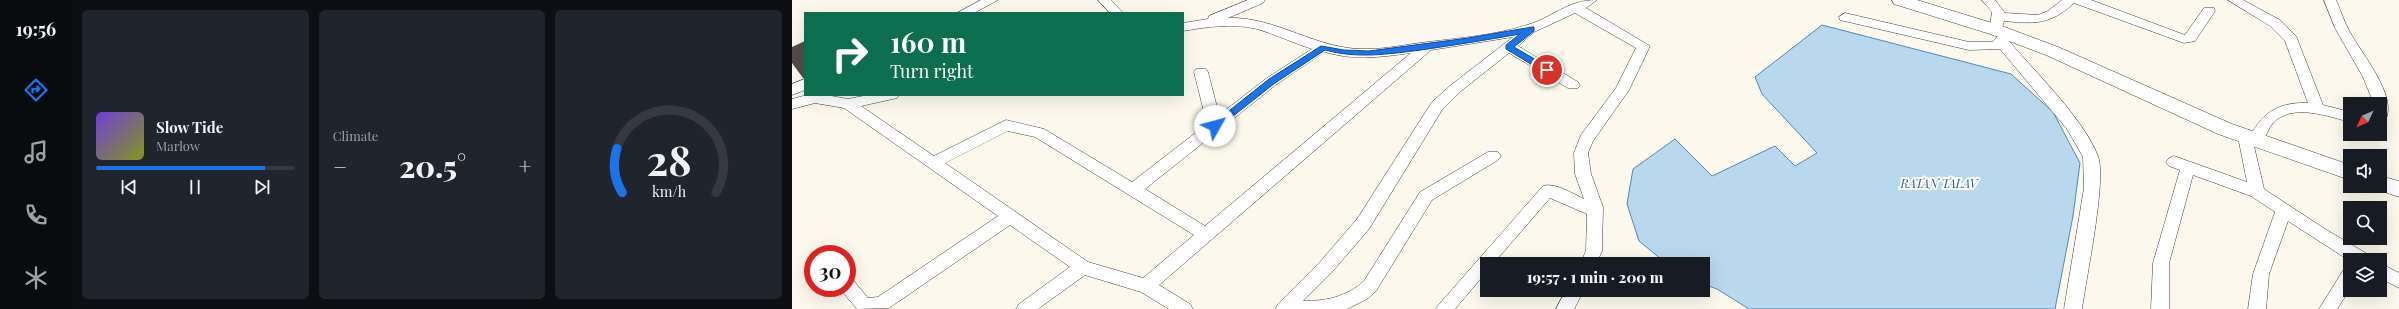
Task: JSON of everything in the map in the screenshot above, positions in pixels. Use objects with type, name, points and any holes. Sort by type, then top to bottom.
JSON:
[{"type":"street","points":[[965,12],[992,0]]},
{"type":"street","points":[[1104,0],[1116,12]]},
{"type":"street","points":[[1205,23],[1259,0]]},
{"type":"street","points":[[1284,308],[1326,267],[1362,224],[1437,106],[1456,88],[1532,29],[1591,0]]},
{"type":"street","points":[[1900,0],[1998,18],[2045,19],[2053,15],[2070,0]]},
{"type":"street","points":[[2079,0],[2184,39],[2190,38],[2209,12]]},
{"type":"street","points":[[2234,0],[2275,23],[2291,39],[2317,109]]},
{"type":"street","points":[[2330,0],[2345,36],[2376,88],[2379,97]]},
{"type":"street","points":[[1577,8],[1643,46],[1622,90],[1586,139],[1581,154],[1583,174],[1595,211],[1594,251],[1591,257]]},
{"type":"street","points":[[1845,17],[1969,46],[1995,46],[1998,18]]},
{"type":"street","points":[[1998,18],[2093,68],[2250,139],[2343,171]]},
{"type":"street","points":[[1998,18],[2072,125],[2091,157],[2092,188],[2073,309]]},
{"type":"street","points":[[1184,27],[1205,23],[1234,22],[1258,25],[1344,53],[1369,54],[1532,29]]},
{"type":"street","points":[[1146,286],[1428,46]]},
{"type":"street","points":[[1133,190],[1272,81],[1324,47]]},
{"type":"street","points":[[1509,47],[1573,86]]},
{"type":"street","points":[[1201,72],[1215,126]]},
{"type":"street","points":[[792,90],[804,84]]},
{"type":"street","points":[[792,95],[848,104],[887,96]]},
{"type":"street","points":[[792,104],[816,98]]},
{"type":"street","points":[[848,104],[1083,266],[1146,286],[1184,309]]},
{"type":"street","points":[[2257,192],[2250,139],[2271,116],[2282,110],[2317,109],[2343,115]]},
{"type":"street","points":[[933,163],[1006,125],[1039,133],[1207,234]]},
{"type":"street","points":[[1284,308],[1316,309],[1344,304],[1360,297],[1370,286],[1426,196],[1493,156]]},
{"type":"street","points":[[2160,309],[2161,263],[2181,165],[2257,192],[2283,211],[2351,253]]},
{"type":"street","points":[[2387,185],[2399,189]]},
{"type":"street","points":[[1444,309],[1548,190],[1595,211]]},
{"type":"street","points":[[2257,309],[2261,274],[2283,211]]},
{"type":"street","points":[[856,296],[862,303],[870,307],[883,303],[1011,216]]},
{"type":"street","points":[[1025,309],[1083,266]]},
{"type":"street","points":[[2387,274],[2399,281]]},
{"type":"street","points":[[2328,309],[2343,285]]},
{"type":"street","points":[[1565,309],[1571,297]]},
{"type":"water","name":"RATAN TALAV","points":[[1822,25],[2011,74],[2053,112],[2080,163],[2073,216],[2055,309],[1749,309],[1717,289],[1710,286],[1710,257],[1658,257],[1639,241],[1627,204],[1633,169],[1675,139],[1712,176],[1775,146],[1795,166],[1817,153],[1762,94],[1755,77]]},
{"type":"building","points":[[804,41],[804,78],[792,63],[792,47]]},
{"type":"route","points":[[1215,126],[1272,81],[1324,47],[1344,53],[1369,54],[1468,41],[1512,34],[1532,29],[1509,47],[1547,70]]}]
